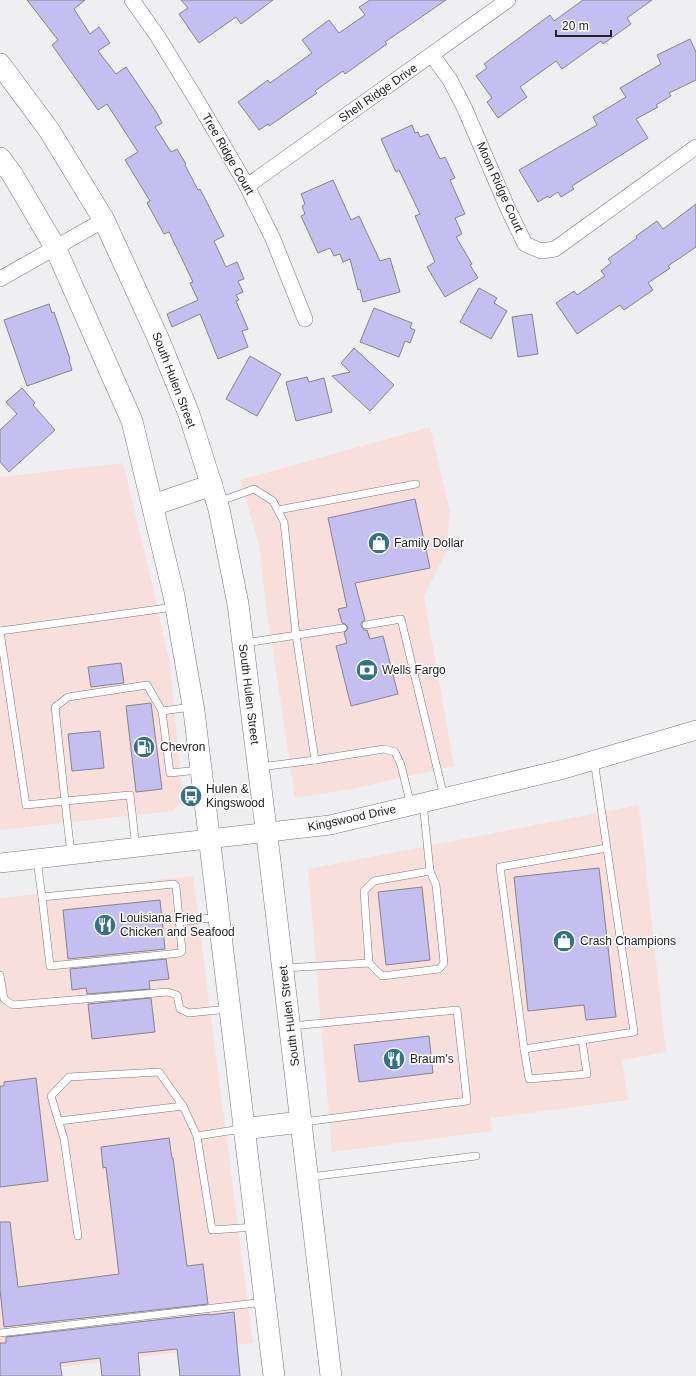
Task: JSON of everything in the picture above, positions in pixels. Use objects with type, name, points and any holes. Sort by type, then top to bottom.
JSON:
[{"type":"main road","name":"South Hulen Street","points":[[0,64],[49,130],[104,220],[158,338],[189,414],[215,493],[238,604],[331,1376]]},
{"type":"main road","points":[[0,158],[12,174],[55,247],[132,421],[176,606],[193,707],[274,1376]]},
{"type":"main road","points":[[152,505],[215,493]]},
{"type":"main road","points":[[244,1129],[301,1122]]},
{"type":"street","name":"Tree Ridge Court","points":[[132,0],[162,43],[247,186],[273,239],[305,319]]},
{"type":"street","name":"Shell Ridge Drive","points":[[247,186],[508,0]]},
{"type":"street","name":"Moon Ridge Court","points":[[432,55],[450,80],[464,107],[508,209],[525,244],[541,251],[555,249],[696,147]]},
{"type":"street","points":[[0,279],[104,220]]},
{"type":"street","name":"Kingswood Drive","points":[[0,863],[330,826],[564,769],[696,730]]},
{"type":"lane","points":[[278,510],[416,484]]},
{"type":"lane","points":[[215,493],[254,489],[273,501],[284,522],[296,635],[315,760]]},
{"type":"lane","points":[[136,848],[130,795],[26,805],[0,631],[176,606]]},
{"type":"lane","points":[[366,625],[401,619],[444,798]]},
{"type":"lane","points":[[242,643],[343,628]]},
{"type":"lane","points":[[72,856],[55,707],[68,697],[147,685],[162,711],[170,773],[201,770]]},
{"type":"lane","points":[[162,711],[193,707]]},
{"type":"lane","points":[[258,768],[384,749],[395,752],[417,804],[430,871],[436,885],[444,963],[439,969],[382,976],[369,963],[364,891],[374,881],[430,871]]},
{"type":"lane","points":[[524,1049],[634,1032],[594,760]]},
{"type":"lane","points":[[582,1040],[587,1074],[529,1079],[500,866],[607,848]]},
{"type":"lane","points":[[37,860],[49,965],[52,967],[180,953],[182,951],[176,886],[174,884],[42,897]]},
{"type":"lane","points":[[179,922],[218,917]]},
{"type":"lane","points":[[283,968],[369,963]]},
{"type":"lane","points":[[0,975],[4,999],[13,1005],[168,992],[177,995],[180,1009],[189,1013],[229,1009]]},
{"type":"lane","points":[[290,1026],[457,1010],[468,1101],[301,1122]]},
{"type":"lane","points":[[78,1236],[64,1139],[51,1096],[69,1077],[159,1072],[182,1106],[198,1136],[212,1230],[255,1227]]},
{"type":"lane","points":[[59,1122],[182,1106]]},
{"type":"lane","points":[[198,1136],[244,1129]]},
{"type":"lane","points":[[308,1177],[476,1156]]},
{"type":"lane","points":[[0,1333],[264,1302]]},
{"type":"shaded area","points":[[430,427],[450,511],[446,552],[424,596],[454,766],[352,789],[295,798],[265,599],[259,545],[240,480]]},
{"type":"shaded area","points":[[123,463],[170,664],[183,801],[173,811],[0,830],[0,477]]},
{"type":"shaded area","points":[[639,805],[666,1052],[622,1060],[628,1100],[490,1118],[492,1131],[332,1152],[308,869]]},
{"type":"shaded area","points":[[193,876],[253,1343],[0,1375],[0,898]]},
{"type":"building","points":[[27,0],[85,0],[74,9],[90,34],[99,27],[110,43],[98,51],[116,74],[126,67],[157,113],[162,123],[155,127],[171,152],[177,149],[198,190],[200,189],[224,236],[214,241],[226,267],[237,262],[244,279],[238,281],[243,292],[236,295],[239,300],[236,301],[248,329],[242,331],[248,347],[218,359],[200,314],[172,327],[167,314],[198,300],[190,283],[193,282],[169,232],[164,234],[147,203],[150,201],[125,160],[138,152],[107,104],[98,110],[52,45],[58,40]]},
{"type":"building","points":[[181,0],[273,0],[241,24],[236,17],[199,43],[179,14],[188,8]]},
{"type":"building","points":[[370,0],[446,0],[385,42],[387,44],[345,74],[343,71],[315,91],[317,93],[269,126],[268,124],[259,130],[238,102],[268,80],[270,83],[312,53],[302,40],[329,20],[339,33],[365,15],[359,7]]},
{"type":"building","points":[[583,0],[652,0],[627,18],[631,24],[603,44],[601,41],[562,69],[556,61],[520,87],[527,97],[498,118],[487,102],[492,98],[476,76],[487,68],[484,64],[550,15],[554,21]]},
{"type":"building","points":[[690,39],[696,52],[696,80],[669,93],[671,96],[656,105],[658,107],[636,119],[648,138],[572,186],[574,189],[561,197],[558,192],[549,198],[548,196],[538,202],[519,170],[597,125],[593,117],[626,97],[620,88],[661,64],[657,55]]},
{"type":"building","points":[[412,125],[415,133],[418,132],[420,137],[428,134],[440,159],[445,157],[455,178],[450,180],[465,214],[455,218],[462,234],[456,237],[472,264],[470,265],[478,278],[445,297],[427,267],[435,262],[415,216],[420,214],[399,170],[396,172],[381,139]]},
{"type":"building","points":[[333,180],[351,220],[359,216],[380,261],[390,258],[400,292],[363,302],[360,289],[358,290],[350,259],[343,262],[340,254],[334,256],[330,248],[318,253],[301,216],[305,214],[302,206],[305,204],[301,194]]},
{"type":"building","points":[[696,204],[696,247],[668,266],[670,268],[648,283],[653,290],[624,310],[620,305],[577,334],[556,303],[574,291],[577,295],[605,276],[601,271],[611,263],[608,259],[657,221],[663,229]]},
{"type":"building","points":[[479,288],[497,298],[494,303],[507,311],[491,339],[460,322]]},
{"type":"building","points":[[49,304],[52,313],[54,312],[70,359],[72,370],[27,386],[4,320]]},
{"type":"building","points":[[374,308],[412,323],[410,328],[415,330],[410,343],[405,341],[399,357],[360,342]]},
{"type":"building","points":[[532,314],[538,354],[518,357],[512,317]]},
{"type":"building","points":[[354,348],[394,385],[370,411],[332,376],[350,372],[341,363]]},
{"type":"building","points":[[250,356],[281,374],[257,416],[226,399]]},
{"type":"building","points":[[307,377],[309,382],[324,378],[332,412],[296,421],[286,382]]},
{"type":"building","points":[[22,388],[35,403],[33,405],[55,430],[9,472],[0,462],[0,430],[17,414],[6,402]]},
{"type":"building","name":"Family Dollar","points":[[415,499],[430,568],[355,583],[365,620],[361,623],[361,626],[364,630],[367,630],[370,639],[383,636],[398,694],[351,706],[336,646],[347,643],[344,633],[348,627],[342,623],[338,609],[347,607],[328,518]]},
{"type":"building","points":[[121,663],[124,683],[91,687],[88,667]]},
{"type":"building","name":"Chevron","points":[[151,703],[162,789],[136,792],[126,706]]},
{"type":"building","points":[[100,731],[104,768],[72,771],[68,734]]},
{"type":"building","name":"Crash Champions","points":[[599,868],[616,1017],[586,1020],[584,1005],[528,1011],[514,877]]},
{"type":"building","points":[[422,887],[430,960],[386,965],[378,892]]},
{"type":"building","name":"Louisiana Fried Chicken and Seafood","points":[[160,900],[165,949],[68,959],[63,910]]},
{"type":"building","points":[[166,959],[169,979],[149,981],[150,989],[87,994],[86,988],[72,990],[70,969]]},
{"type":"building","points":[[151,998],[155,1032],[92,1039],[88,1004]]},
{"type":"building","name":"Braum's","points":[[429,1036],[433,1073],[359,1082],[354,1045]]},
{"type":"building","points":[[36,1078],[48,1181],[0,1187],[0,1086],[4,1086],[4,1082]]},
{"type":"building","points":[[169,1138],[187,1266],[203,1264],[208,1304],[4,1327],[0,1290],[0,1222],[10,1222],[18,1287],[119,1274],[106,1167],[103,1168],[101,1147]]},
{"type":"building","points":[[234,1312],[240,1376],[180,1376],[177,1349],[138,1353],[140,1376],[102,1376],[100,1358],[60,1363],[62,1376],[0,1376],[0,1343],[6,1343],[6,1337]]},
{"type":"place","name":"Family Dollar","points":[[379,543]]},
{"type":"place","name":"Wells Fargo","points":[[367,670]]},
{"type":"place","name":"Chevron","points":[[144,747]]},
{"type":"place","name":"Hulen & Kingswood","points":[[191,796]]},
{"type":"place","name":"Louisiana Fried Chicken and Seafood","points":[[105,925]]},
{"type":"place","name":"Crash Champions","points":[[564,941]]},
{"type":"place","name":"Braum's","points":[[394,1059]]}]
